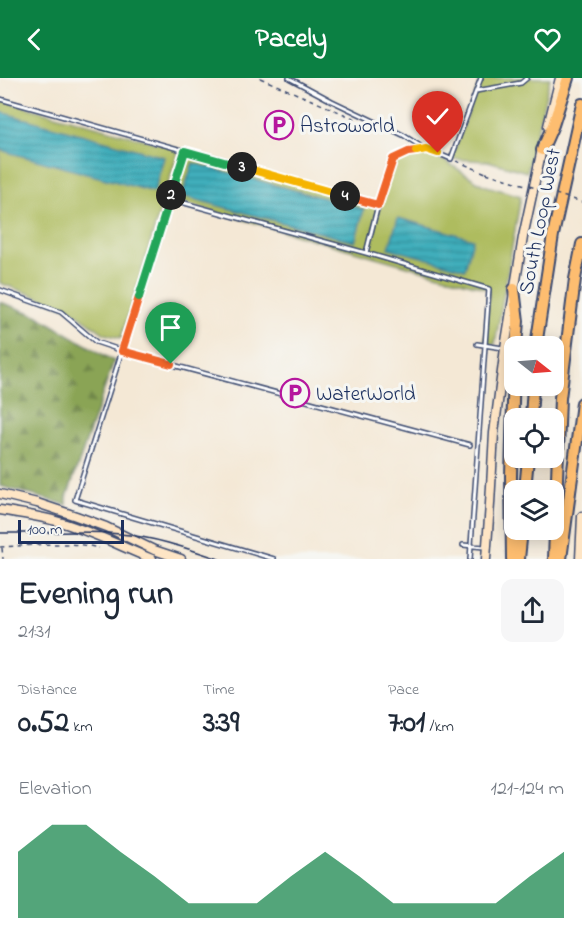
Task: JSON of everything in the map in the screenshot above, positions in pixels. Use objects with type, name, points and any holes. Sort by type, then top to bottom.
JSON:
[{"type":"highway","points":[[542,150],[553,125],[568,78]]},
{"type":"highway","name":"South Loop West","points":[[538,336],[553,235],[582,104]]},
{"type":"highway","points":[[554,559],[560,398],[575,279],[582,243]]},
{"type":"highway","points":[[513,336],[518,321],[514,290]]},
{"type":"highway","points":[[512,559],[513,396]]},
{"type":"highway","points":[[561,559],[582,403]]},
{"type":"highway","points":[[519,559],[521,540]]},
{"type":"main road","points":[[514,290],[523,237],[560,78]]},
{"type":"main road","points":[[486,559],[494,433],[504,379]]},
{"type":"main road","points":[[0,494],[61,510],[106,527],[154,550],[181,559]]},
{"type":"main road","points":[[0,510],[55,520],[152,559]]},
{"type":"main road","points":[[580,559],[582,516]]},
{"type":"lane","points":[[289,78],[403,135],[426,149],[451,159],[481,78]]},
{"type":"lane","points":[[476,91],[520,83],[527,78]]},
{"type":"lane","points":[[0,99],[378,205]]},
{"type":"lane","points":[[366,253],[393,159],[408,152],[426,149]]},
{"type":"lane","points":[[185,151],[75,500],[273,559]]},
{"type":"lane","points":[[170,199],[366,253],[489,290],[470,559]]},
{"type":"lane","points":[[0,290],[61,312],[96,342],[122,351],[470,445]]},
{"type":"lane","points":[[477,344],[504,346]]},
{"type":"lane","points":[[462,545],[486,547]]},
{"type":"path","points":[[486,173],[582,202]]},
{"type":"path","points":[[3,559],[1,547],[63,544],[86,545],[99,549]]},
{"type":"green space","points":[[481,78],[550,78],[527,172],[488,161],[451,159]]},
{"type":"green space","points":[[0,100],[179,149],[121,338],[105,334],[70,309],[0,283]]},
{"type":"green space","points":[[426,149],[483,185],[521,196],[495,344],[485,344],[489,289],[170,199],[185,151],[378,205],[373,230],[393,159]]},
{"type":"green space","points":[[0,302],[36,315],[114,361],[67,497],[67,505],[0,486]]},
{"type":"water","points":[[0,112],[164,157],[154,192],[0,150]]},
{"type":"water","points":[[193,163],[364,209],[355,242],[182,196]]},
{"type":"water","points":[[398,218],[473,239],[465,269],[389,248]]},
{"type":"tram line","points":[[0,533],[90,532],[133,535],[219,559]]},
{"type":"place","name":"Astroworld","points":[[279,125]]},
{"type":"place","name":"WaterWorld","points":[[295,393]]},
{"type":"route","points":[[171,364],[122,351],[185,151],[378,205],[393,159],[408,152],[426,149],[438,153]]}]
